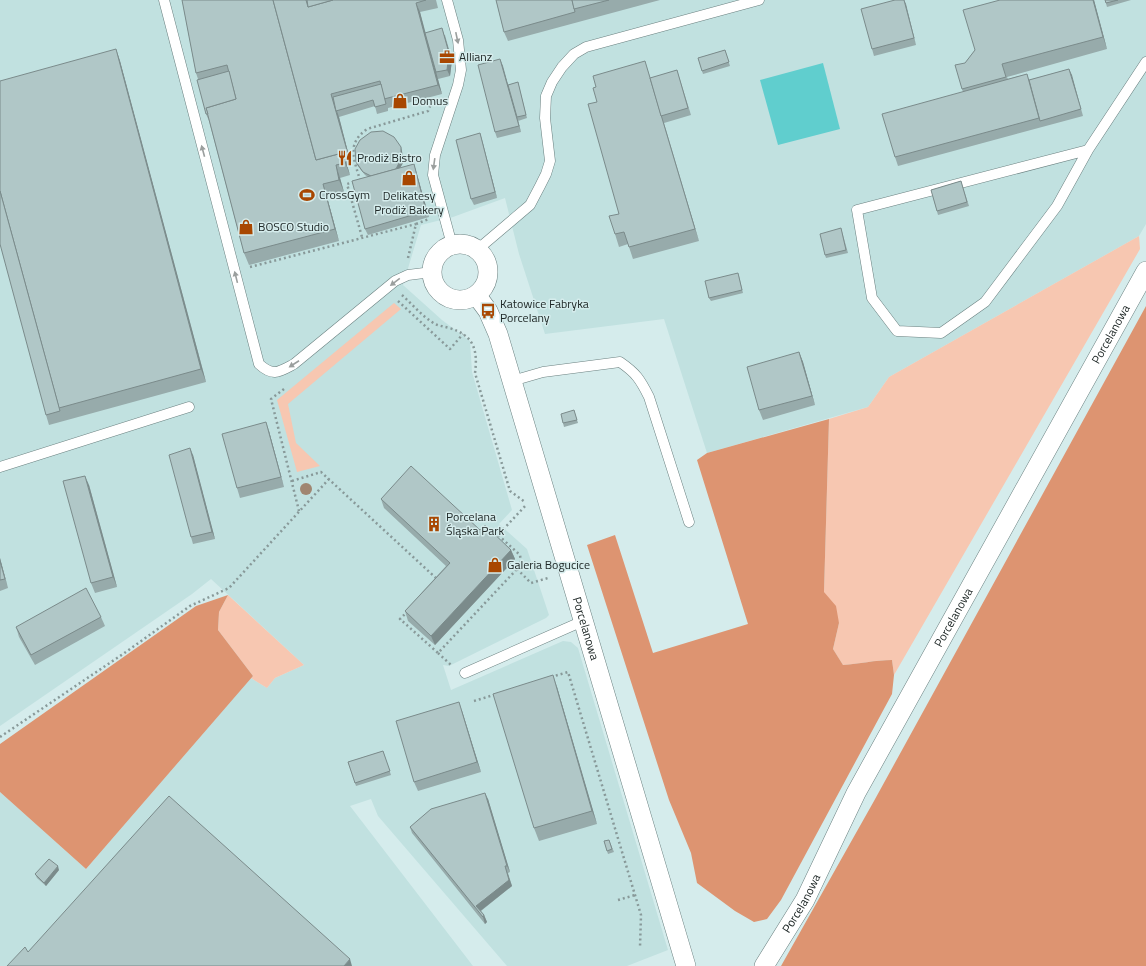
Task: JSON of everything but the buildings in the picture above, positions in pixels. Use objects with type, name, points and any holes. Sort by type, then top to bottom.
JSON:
[{"type":"street","points":[[450,237],[461,244],[469,245],[477,250],[484,256],[487,264],[489,273],[483,289],[477,296],[468,300],[458,301],[448,298],[440,293],[434,285],[432,266],[436,257],[450,237]]},
{"type":"street","name":"Porcelanowa","points":[[764,966],[805,900],[856,793],[1146,271]]},
{"type":"street","name":"Porcelanowa","points":[[477,296],[488,311],[498,334],[686,966]]},
{"type":"lane","points":[[164,0],[259,364],[266,370],[273,372],[281,371],[294,364],[395,281],[408,275],[432,272]]},
{"type":"lane","points":[[447,0],[458,40],[461,70],[458,85],[435,155],[433,175],[450,237]]},
{"type":"lane","points":[[477,250],[530,205],[546,174],[550,161],[545,118],[546,96],[552,82],[562,67],[574,54],[586,47],[759,0]]},
{"type":"lane","points":[[1088,150],[857,210],[872,298],[897,331],[941,333],[984,302],[1057,206],[1088,150],[1146,62]]},
{"type":"lane","points":[[512,381],[543,372],[620,362],[631,370],[639,378],[649,397],[689,522]]},
{"type":"lane","points":[[0,467],[189,407]]},
{"type":"lane","points":[[465,674],[583,621]]},
{"type":"path","points":[[362,237],[347,184],[360,180],[352,153],[356,141],[360,134],[367,129],[428,110],[431,104],[440,99]]},
{"type":"path","points":[[247,266],[250,267],[416,224]]},
{"type":"path","points":[[400,294],[432,322],[463,334],[472,342],[477,358],[475,373],[510,491],[531,506]]},
{"type":"path","points":[[401,304],[450,349],[463,334]]},
{"type":"path","points":[[290,384],[271,399],[299,511]]},
{"type":"path","points":[[292,480],[321,472],[437,579],[432,584]]},
{"type":"path","points":[[0,737],[124,654],[190,606],[229,588],[329,479]]},
{"type":"path","points":[[438,653],[517,569],[521,562],[520,555],[498,535],[523,508]]},
{"type":"path","points":[[517,569],[531,583],[550,577]]},
{"type":"path","points":[[411,608],[400,619],[449,664],[453,665]]},
{"type":"path","points":[[546,678],[568,672],[641,915],[640,947]]},
{"type":"path","points":[[474,701],[503,692]]},
{"type":"path","points":[[618,900],[635,895]]},
{"type":"shaded area","points":[[0,0],[1146,0],[1146,224],[1139,236],[889,377],[868,407],[707,453],[664,319],[545,334],[519,254],[505,198],[453,217],[421,225],[403,285],[442,320],[470,341],[472,372],[512,510],[499,524],[527,549],[549,615],[546,618],[449,666],[443,665],[451,690],[563,641],[571,642],[578,648],[668,950],[627,966],[507,966],[378,816],[371,799],[350,806],[473,966],[0,966],[0,792],[86,869],[251,678],[267,688],[275,678],[304,665],[211,579],[192,594],[0,726]]},
{"type":"shaded area","points":[[1139,236],[1140,249],[894,675],[892,660],[843,665],[833,649],[839,623],[824,592],[829,419],[868,407],[889,377]]},
{"type":"shaded area","points":[[394,303],[401,309],[288,404],[296,443],[320,466],[297,472],[277,400]]},
{"type":"shaded area","points":[[1146,306],[1146,966],[781,966],[874,801]]},
{"type":"shaded area","points":[[829,419],[824,592],[836,606],[839,623],[833,649],[843,665],[892,660],[894,675],[892,694],[781,900],[767,919],[754,922],[735,911],[697,883],[691,853],[669,800],[587,545],[615,535],[653,653],[748,624],[697,460],[707,453]]},
{"type":"shaded area","points":[[228,595],[304,665],[275,678],[267,688],[251,678],[253,676],[218,630],[219,612]]},
{"type":"shaded area","points":[[228,595],[219,612],[218,630],[253,676],[86,869],[0,792],[0,744],[196,606]]},
{"type":"water","points":[[823,63],[840,129],[778,145],[760,80]]},
{"type":"place","name":"Allianz","points":[[447,57]]},
{"type":"place","name":"Domus","points":[[400,101]]},
{"type":"place","name":"Prodiż Bistro","points":[[345,158]]},
{"type":"place","name":"Delikatesy Prodiż Bakery","points":[[409,178]]},
{"type":"place","name":"CrossGym","points":[[307,195]]},
{"type":"place","name":"BOSCO Studio","points":[[246,227]]},
{"type":"place","name":"Katowice Fabryka Porcelany","points":[[488,311]]},
{"type":"place","name":"Porcelana Śląska Park","points":[[434,524]]},
{"type":"place","name":"Galeria Bogucice","points":[[495,565]]}]
